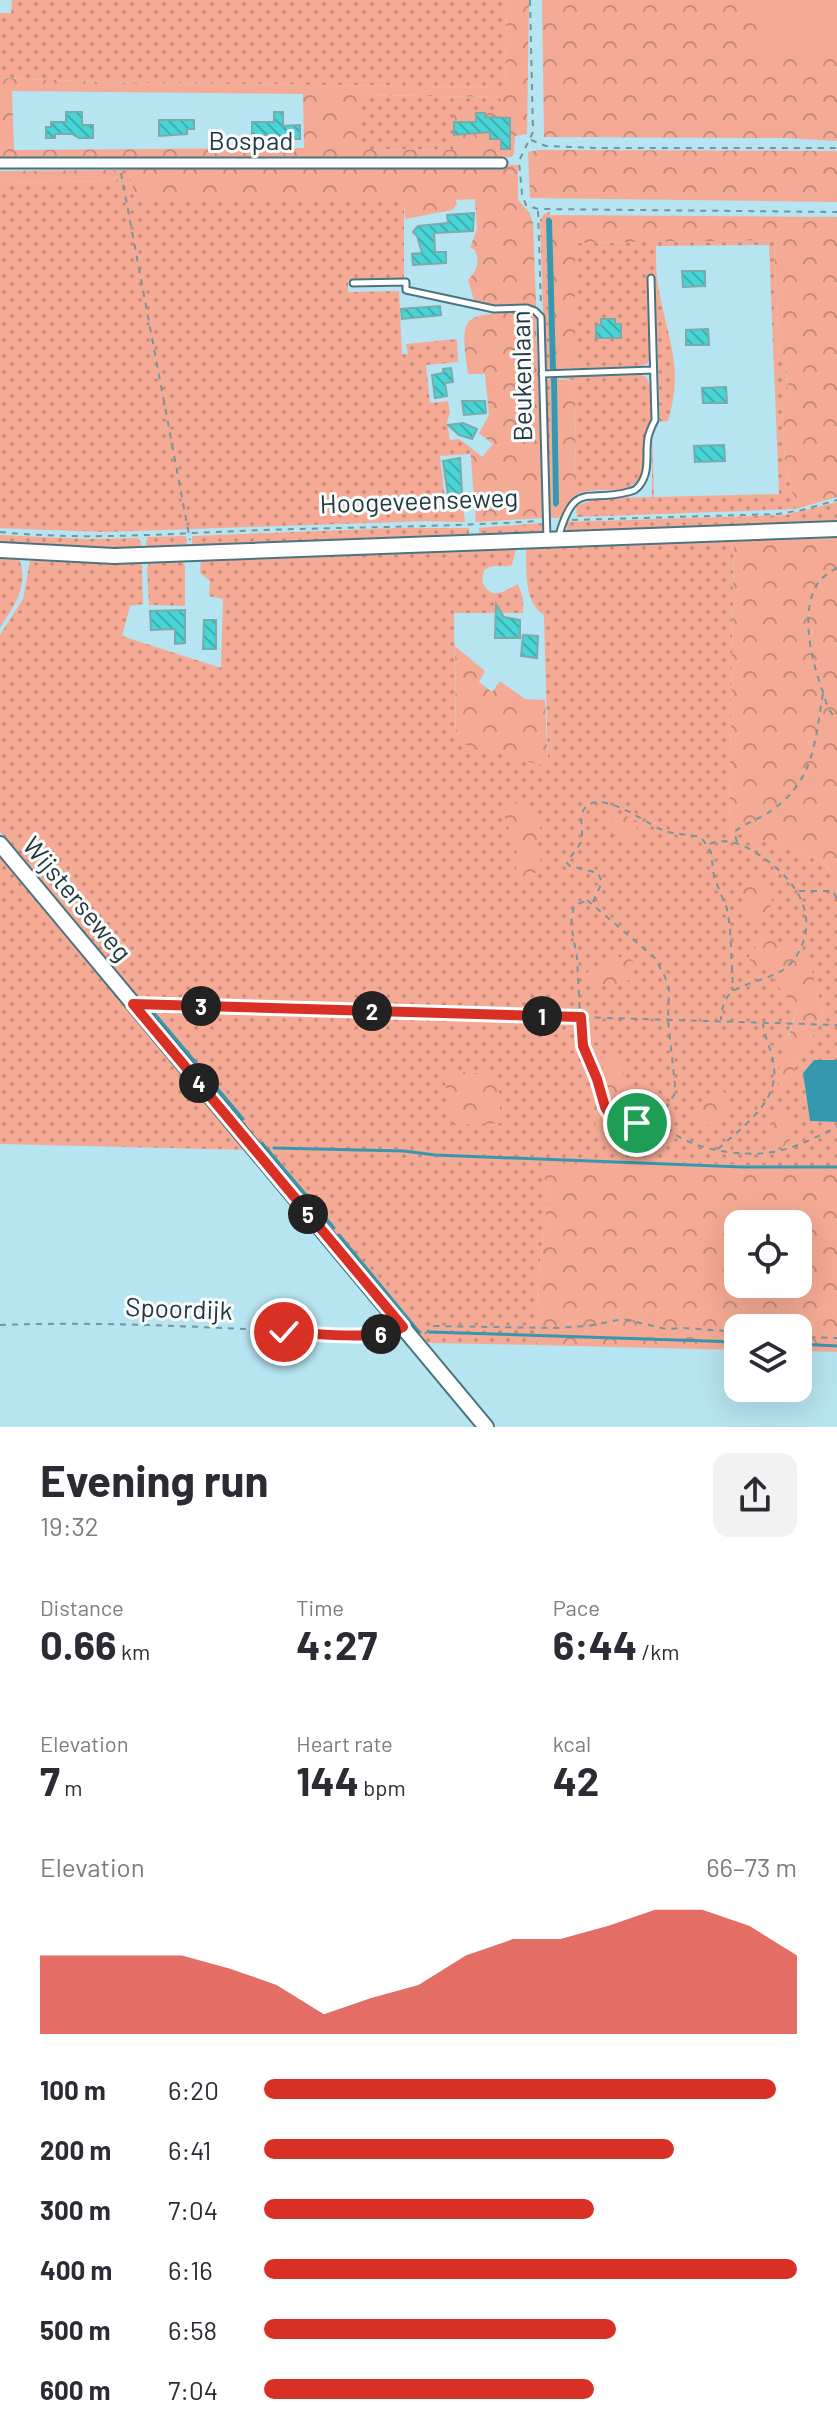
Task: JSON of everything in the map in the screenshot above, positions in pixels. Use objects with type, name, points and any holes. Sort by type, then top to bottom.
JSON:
[{"type":"main road","name":"Hoogeveenseweg","points":[[0,550],[114,556],[837,529]]},
{"type":"main road","name":"Wijsterseweg","points":[[0,844],[486,1427]]},
{"type":"street","name":"Bospad","points":[[0,163],[502,163]]},
{"type":"lane","points":[[552,540],[571,505],[586,496],[617,495],[635,490],[645,475],[648,438],[655,420],[651,278]]},
{"type":"lane","points":[[353,283],[406,282],[406,290],[494,309],[527,308],[541,317]]},
{"type":"lane","name":"Beukenlaan","points":[[541,317],[546,521],[552,540]]},
{"type":"lane","points":[[542,374],[653,370]]},
{"type":"path","points":[[530,0],[533,132],[519,161],[526,205],[538,209],[837,212]]},
{"type":"path","points":[[530,140],[546,146],[598,148],[837,148]]},
{"type":"path","points":[[119,163],[191,553]]},
{"type":"path","name":"Beukenlaan","points":[[538,209],[541,317]]},
{"type":"path","points":[[563,520],[778,514],[837,500]]},
{"type":"path","name":"Hoogeveenseweg","points":[[0,532],[100,536],[546,521]]},
{"type":"path","points":[[837,568],[819,581],[809,610],[809,643],[823,693],[831,713],[837,718]]},
{"type":"path","points":[[737,844],[734,832],[770,812],[799,784],[810,764],[823,693]]},
{"type":"path","points":[[592,903],[601,887],[601,877],[593,871],[567,863],[582,838],[582,812],[588,805],[619,806],[658,828],[677,835],[701,837],[711,852],[714,877],[727,909],[733,991]]},
{"type":"path","points":[[708,845],[718,841],[737,844],[779,868],[797,891],[804,906],[806,925],[804,938],[794,959],[781,971],[733,991],[723,1005],[721,1021]]},
{"type":"path","points":[[797,891],[835,892],[837,899]]},
{"type":"path","points":[[587,900],[592,903],[655,958],[669,990],[668,1020],[674,1095],[661,1116],[637,1123],[611,1117],[583,1046],[571,913],[579,902],[587,900]]},
{"type":"path","points":[[133,1004],[837,1025]]},
{"type":"path","points":[[718,1149],[756,1113],[771,1091],[774,1065],[763,1023]]},
{"type":"path","points":[[661,1116],[672,1133],[702,1146],[746,1154],[776,1152],[811,1141],[837,1127]]},
{"type":"path","points":[[414,1340],[432,1326],[553,1328],[588,1326],[623,1319],[666,1329],[724,1331]]},
{"type":"path","name":"Spoordijk","points":[[0,1325],[215,1328],[353,1335],[388,1334],[403,1327]]},
{"type":"path","points":[[812,1337],[837,1338]]},
{"type":"green space","points":[[12,0],[507,0],[505,87],[134,83],[0,78],[0,13],[11,13]]},
{"type":"green space","points":[[507,0],[529,0],[527,134],[515,136],[511,157],[0,159],[0,78],[134,83],[505,87]],"holes":[[[12,91],[303,94],[304,148],[14,150]],[[362,95],[500,97],[501,111],[454,112],[453,150],[361,149]]]},
{"type":"green space","points":[[542,0],[837,0],[837,141],[544,137]]},
{"type":"green space","points":[[759,0],[837,0],[837,50],[756,51]]},
{"type":"green space","points":[[361,95],[501,97],[501,112],[453,150],[361,149]]},
{"type":"green space","points":[[837,151],[837,202],[530,198],[528,152]]},
{"type":"green space","points":[[518,165],[518,200],[529,212],[533,223],[536,307],[520,304],[477,310],[468,280],[478,261],[474,249],[470,248],[477,229],[475,199],[456,200],[457,204],[452,210],[405,219],[404,203],[396,200],[135,200],[129,169]]},
{"type":"green space","points":[[129,169],[135,200],[404,202],[404,279],[348,280],[348,292],[399,291],[402,354],[408,354],[406,344],[457,339],[458,362],[426,365],[430,403],[448,401],[450,440],[459,439],[470,447],[470,454],[440,456],[445,500],[462,499],[465,522],[104,532],[0,528],[0,183],[117,181],[115,170]]},
{"type":"green space","points":[[115,170],[117,181],[0,183],[0,171]]},
{"type":"green space","points":[[550,212],[550,217],[546,219],[550,369],[545,368],[540,220]]},
{"type":"green space","points":[[550,215],[837,217],[837,497],[796,509],[785,462],[782,401],[788,399],[787,363],[779,361],[774,240],[575,243],[575,365],[556,366]]},
{"type":"green space","points":[[774,240],[779,361],[787,362],[788,400],[782,401],[785,462],[796,509],[577,517],[576,506],[598,498],[652,497],[652,437],[654,497],[779,494],[769,245],[656,246],[658,284],[675,372],[668,421],[660,422],[655,275],[647,276],[648,363],[641,366],[556,369],[556,366],[575,365],[575,243]]},
{"type":"green space","points":[[527,311],[536,317],[543,518],[476,522],[470,447],[482,457],[493,444],[479,433],[489,415],[485,374],[468,374],[464,337],[466,326],[479,316]]},
{"type":"green space","points":[[557,377],[646,377],[650,386],[652,410],[644,439],[641,476],[626,488],[576,495],[575,381]]},
{"type":"green space","points":[[551,378],[553,512],[549,512],[545,382]]},
{"type":"green space","points":[[557,379],[575,381],[576,495],[560,518],[549,518],[553,505],[556,507],[559,504]]},
{"type":"green space","points":[[837,502],[837,524],[570,534],[567,531],[567,522],[785,515]]},
{"type":"green space","points":[[543,523],[544,534],[479,537],[479,528]]},
{"type":"green space","points":[[469,528],[469,537],[196,548],[192,545],[192,536]]},
{"type":"green space","points":[[0,535],[137,538],[142,550],[0,546]]},
{"type":"green space","points":[[186,536],[187,545],[183,549],[145,550],[147,537]]},
{"type":"green space","points":[[837,538],[837,892],[830,879],[830,870],[820,860],[729,831],[734,541]]},
{"type":"green space","points":[[734,541],[729,830],[820,860],[830,871],[830,879],[837,892],[837,1060],[814,1060],[803,1073],[810,1121],[837,1122],[837,1168],[544,1159],[547,1203],[538,1282],[536,1345],[428,1343],[0,832],[0,635],[23,599],[30,561],[139,560],[142,563],[143,604],[130,606],[122,636],[221,668],[223,599],[209,596],[210,581],[200,573],[201,558],[516,549],[512,565],[492,566],[484,570],[482,581],[494,593],[518,584],[523,598],[523,613],[454,613],[456,741],[548,766],[544,615],[529,594],[526,549]],"holes":[[[767,969],[816,989],[824,1012],[813,1029],[813,1038],[796,1064],[788,1035],[796,1011]]]},
{"type":"green space","points":[[0,555],[18,557],[23,576],[19,594],[0,628]]},
{"type":"green space","points":[[151,559],[182,559],[185,566],[185,606],[149,605],[147,568]]},
{"type":"green space","points":[[455,646],[485,671],[479,682],[492,692],[500,681],[525,699],[545,700],[548,767],[456,742]]},
{"type":"green space","points":[[512,802],[526,807],[538,819],[541,832],[536,845],[543,869],[523,879],[516,868],[517,849],[504,815]]},
{"type":"green space","points":[[622,814],[637,821],[636,838],[623,840],[608,832],[609,820]]},
{"type":"green space","points":[[0,856],[249,1150],[0,1144]]},
{"type":"green space","points":[[755,878],[773,892],[769,916],[752,922],[745,919],[742,883]]},
{"type":"green space","points":[[764,936],[808,953],[824,1012],[813,1029],[813,1038],[796,1064],[791,1086],[779,1087],[779,1069],[796,1011],[767,969],[756,967],[748,958]]},
{"type":"green space","points":[[625,955],[634,962],[632,979],[608,985],[584,982],[588,972]]},
{"type":"green space","points":[[609,1051],[624,1068],[623,1080],[638,1101],[633,1114],[625,1119],[613,1113],[605,1090],[603,1074]]},
{"type":"green space","points":[[443,1070],[498,1075],[501,1123],[452,1125]]},
{"type":"green space","points":[[718,1089],[724,1092],[731,1110],[715,1126],[707,1125],[695,1118],[696,1113],[703,1100]]},
{"type":"green space","points":[[595,1106],[600,1106],[622,1130],[618,1140],[598,1131],[594,1119]]},
{"type":"green space","points":[[779,1112],[791,1113],[799,1125],[791,1134],[788,1145],[771,1149],[769,1129]]},
{"type":"green space","points":[[543,1159],[837,1168],[837,1352],[812,1351],[812,1314],[724,1314],[724,1350],[536,1345],[538,1282],[547,1203]]},
{"type":"water","points":[[549,217],[552,220],[556,369],[550,369],[546,219]]},
{"type":"water","points":[[557,377],[559,504],[556,507],[553,505],[551,378]]},
{"type":"water","points":[[814,1060],[837,1060],[837,1122],[810,1121],[803,1073]]},
{"type":"building","points":[[66,112],[82,112],[82,125],[93,125],[93,138],[55,134],[55,138],[46,138],[46,127],[51,127],[51,122],[66,122]]},
{"type":"building","points":[[274,112],[283,112],[283,126],[300,125],[300,139],[252,135],[252,122],[274,122]]},
{"type":"building","points":[[476,113],[485,113],[485,117],[510,118],[510,149],[501,149],[501,139],[490,139],[490,132],[454,135],[454,122],[476,122]]},
{"type":"building","points":[[159,120],[194,120],[194,129],[187,129],[187,134],[159,136]]},
{"type":"building","points":[[474,213],[473,231],[434,233],[435,252],[446,252],[446,263],[413,265],[412,254],[422,253],[413,232],[418,226],[448,223],[447,215]]},
{"type":"building","points":[[682,271],[705,271],[705,286],[683,287]]},
{"type":"building","points":[[440,306],[441,315],[402,319],[401,309]]},
{"type":"building","points":[[601,319],[615,319],[615,324],[621,324],[621,338],[596,338],[596,325],[601,325]]},
{"type":"building","points":[[708,329],[709,345],[686,345],[686,330]]},
{"type":"building","points":[[451,368],[453,382],[445,383],[447,396],[435,398],[432,375]]},
{"type":"building","points":[[726,387],[727,403],[703,403],[702,388]]},
{"type":"building","points":[[462,401],[485,401],[486,413],[464,415]]},
{"type":"building","points":[[463,423],[477,429],[472,439],[459,435],[448,425]]},
{"type":"building","points":[[724,445],[725,461],[695,462],[694,446]]},
{"type":"building","points":[[460,458],[462,493],[448,495],[443,461]]},
{"type":"building","points":[[496,604],[504,617],[520,620],[520,638],[495,638]]},
{"type":"building","points":[[185,610],[185,643],[175,644],[175,629],[151,630],[150,611]]},
{"type":"building","points":[[204,620],[216,620],[216,649],[203,649]]},
{"type":"building","points":[[523,635],[538,636],[537,658],[521,656]]},
{"type":"waterway","points":[[154,1013],[243,1119]]},
{"type":"waterway","points":[[262,1143],[334,1228]]},
{"type":"waterway","points":[[274,1148],[742,1167],[837,1167]]},
{"type":"waterway","points":[[339,1235],[419,1332]]},
{"type":"waterway","points":[[429,1332],[724,1342]]},
{"type":"waterway","points":[[812,1345],[837,1346]]},
{"type":"route","points":[[284,1332],[388,1334],[403,1327],[133,1004],[581,1017],[583,1046],[605,1107],[611,1117],[637,1123]]}]
